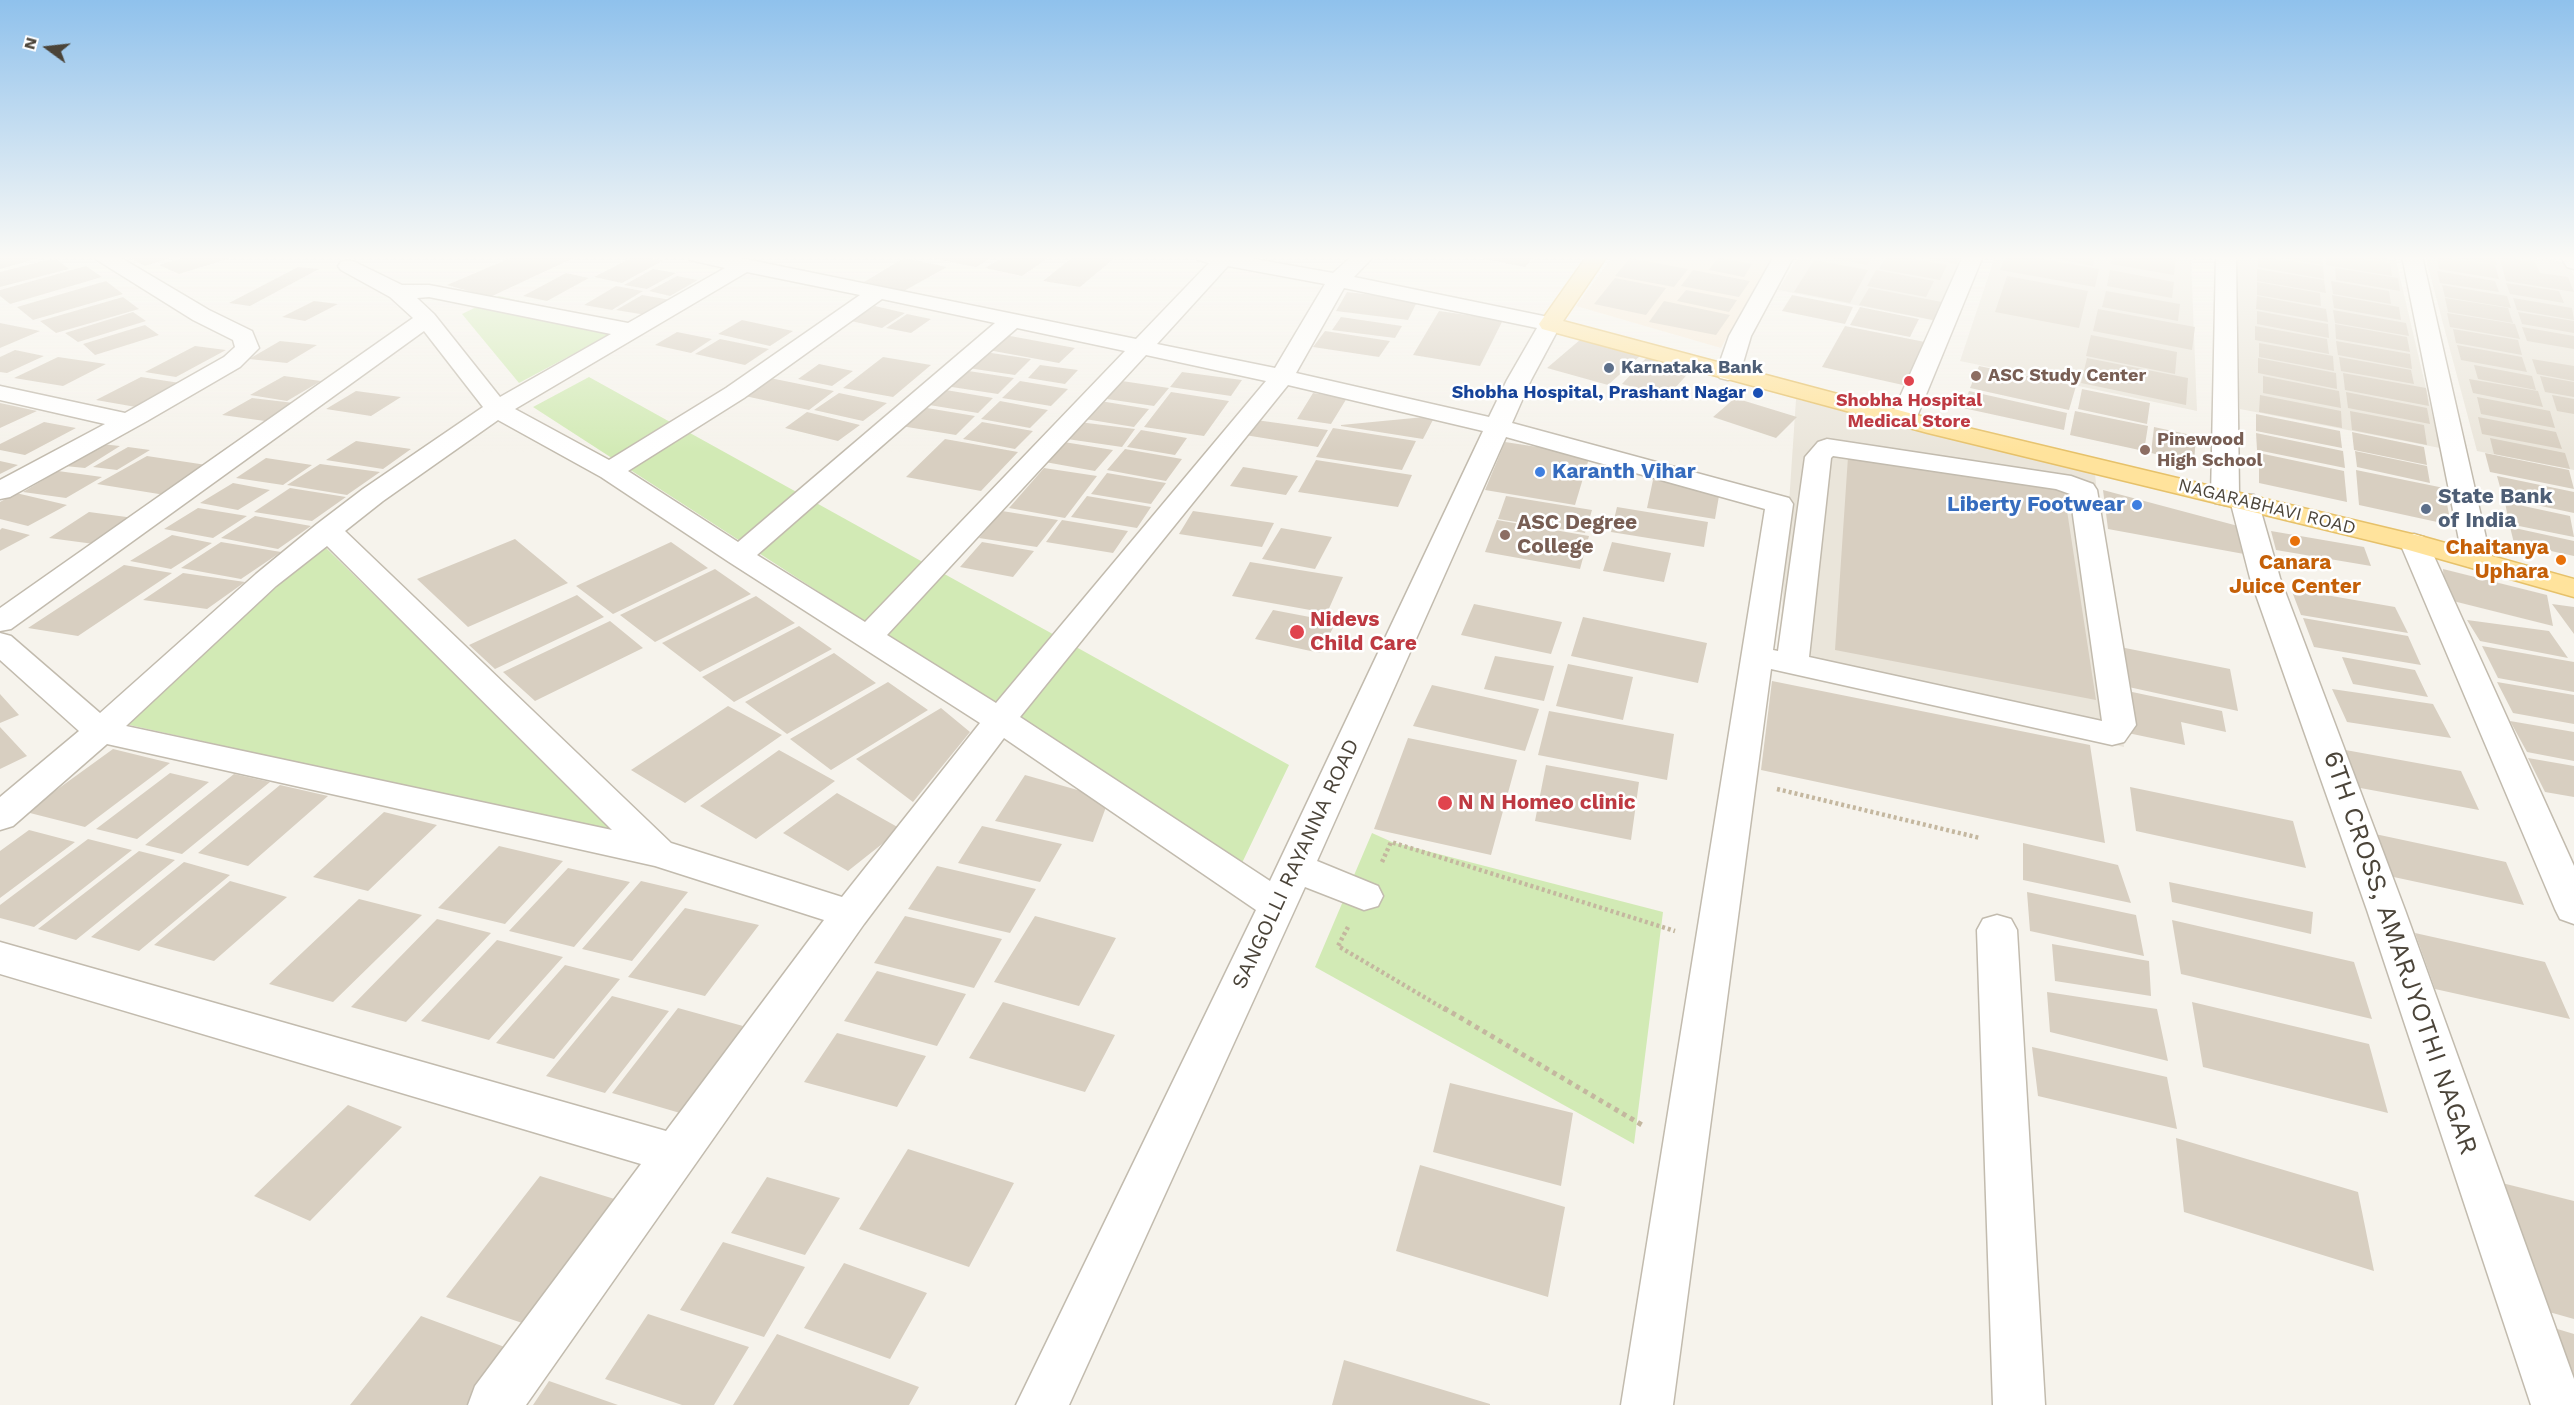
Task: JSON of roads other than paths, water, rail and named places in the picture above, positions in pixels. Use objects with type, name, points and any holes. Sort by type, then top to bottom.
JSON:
[{"type":"main road","name":"NAGARABHAVI ROAD","points":[[1550,324],[1937,428],[2414,543],[2574,588]]},
{"type":"street","points":[[0,491],[232,362],[247,348],[244,336],[214,322]]},
{"type":"street","points":[[0,622],[422,322]]},
{"type":"street","points":[[428,322],[497,409],[610,471],[739,556],[1000,720],[1278,905]]},
{"type":"street","points":[[584,322],[632,331]]},
{"type":"street","points":[[0,818],[100,731],[266,580],[327,530],[373,495],[497,409],[648,322]]},
{"type":"street","points":[[610,471],[735,393],[836,322]]},
{"type":"street","points":[[739,556],[1010,322],[1282,377],[1499,428],[1779,504],[1647,1405]]},
{"type":"street","points":[[869,636],[1142,347],[1163,322]]},
{"type":"street","points":[[494,1405],[850,914],[1000,720],[1282,377],[1314,322]]},
{"type":"street","points":[[1538,322],[1550,324]]},
{"type":"street","points":[[1728,373],[1740,336],[1748,322]]},
{"type":"street","points":[[1903,419],[1945,322]]},
{"type":"street","name":"6TH CROSS, AMARJYOTHI NAGAR","points":[[2228,322],[2234,499],[2386,910],[2557,1405]]},
{"type":"street","points":[[2426,322],[2477,560]]},
{"type":"street","name":"SANGOLLI RAYANNA ROAD","points":[[1042,1405],[1278,905],[1499,428],[1519,380],[1550,324]]},
{"type":"street","points":[[0,393],[128,421]]},
{"type":"street","points":[[1928,461],[1930,444],[1937,428]]},
{"type":"street","points":[[1758,656],[2112,734],[2119,725],[2083,490],[2062,482],[1827,447],[1818,457],[1792,663]]},
{"type":"street","points":[[327,530],[658,853]]},
{"type":"street","points":[[2414,543],[2574,909]]},
{"type":"street","points":[[0,643],[100,731],[658,853],[850,914]]},
{"type":"street","points":[[1295,867],[1364,896]]},
{"type":"street","points":[[1997,930],[2019,1405]]},
{"type":"street","points":[[0,958],[676,1154]]},
{"type":"place","name":"Karnataka Bank","points":[[1609,368]]},
{"type":"place","name":"ASC Study Center","points":[[1976,376]]},
{"type":"place","name":"Shobha Hospital Medical Store","points":[[1909,381]]},
{"type":"place","name":"Shobha Hospital, Prashant Nagar","points":[[1758,393]]},
{"type":"place","name":"Pinewood High School","points":[[2145,450]]},
{"type":"place","name":"Karanth Vihar","points":[[1540,472]]},
{"type":"place","name":"Liberty Footwear","points":[[2137,505]]},
{"type":"place","name":"State Bank of India","points":[[2426,509]]},
{"type":"place","name":"ASC Degree College","points":[[1505,535]]},
{"type":"place","name":"Canara Juice Center","points":[[2295,541]]},
{"type":"place","name":"Chaitanya Uphara","points":[[2561,560]]},
{"type":"place","name":"Nidevs Child Care","points":[[1297,632]]},
{"type":"place","name":"N N Homeo clinic","points":[[1445,803]]}]
